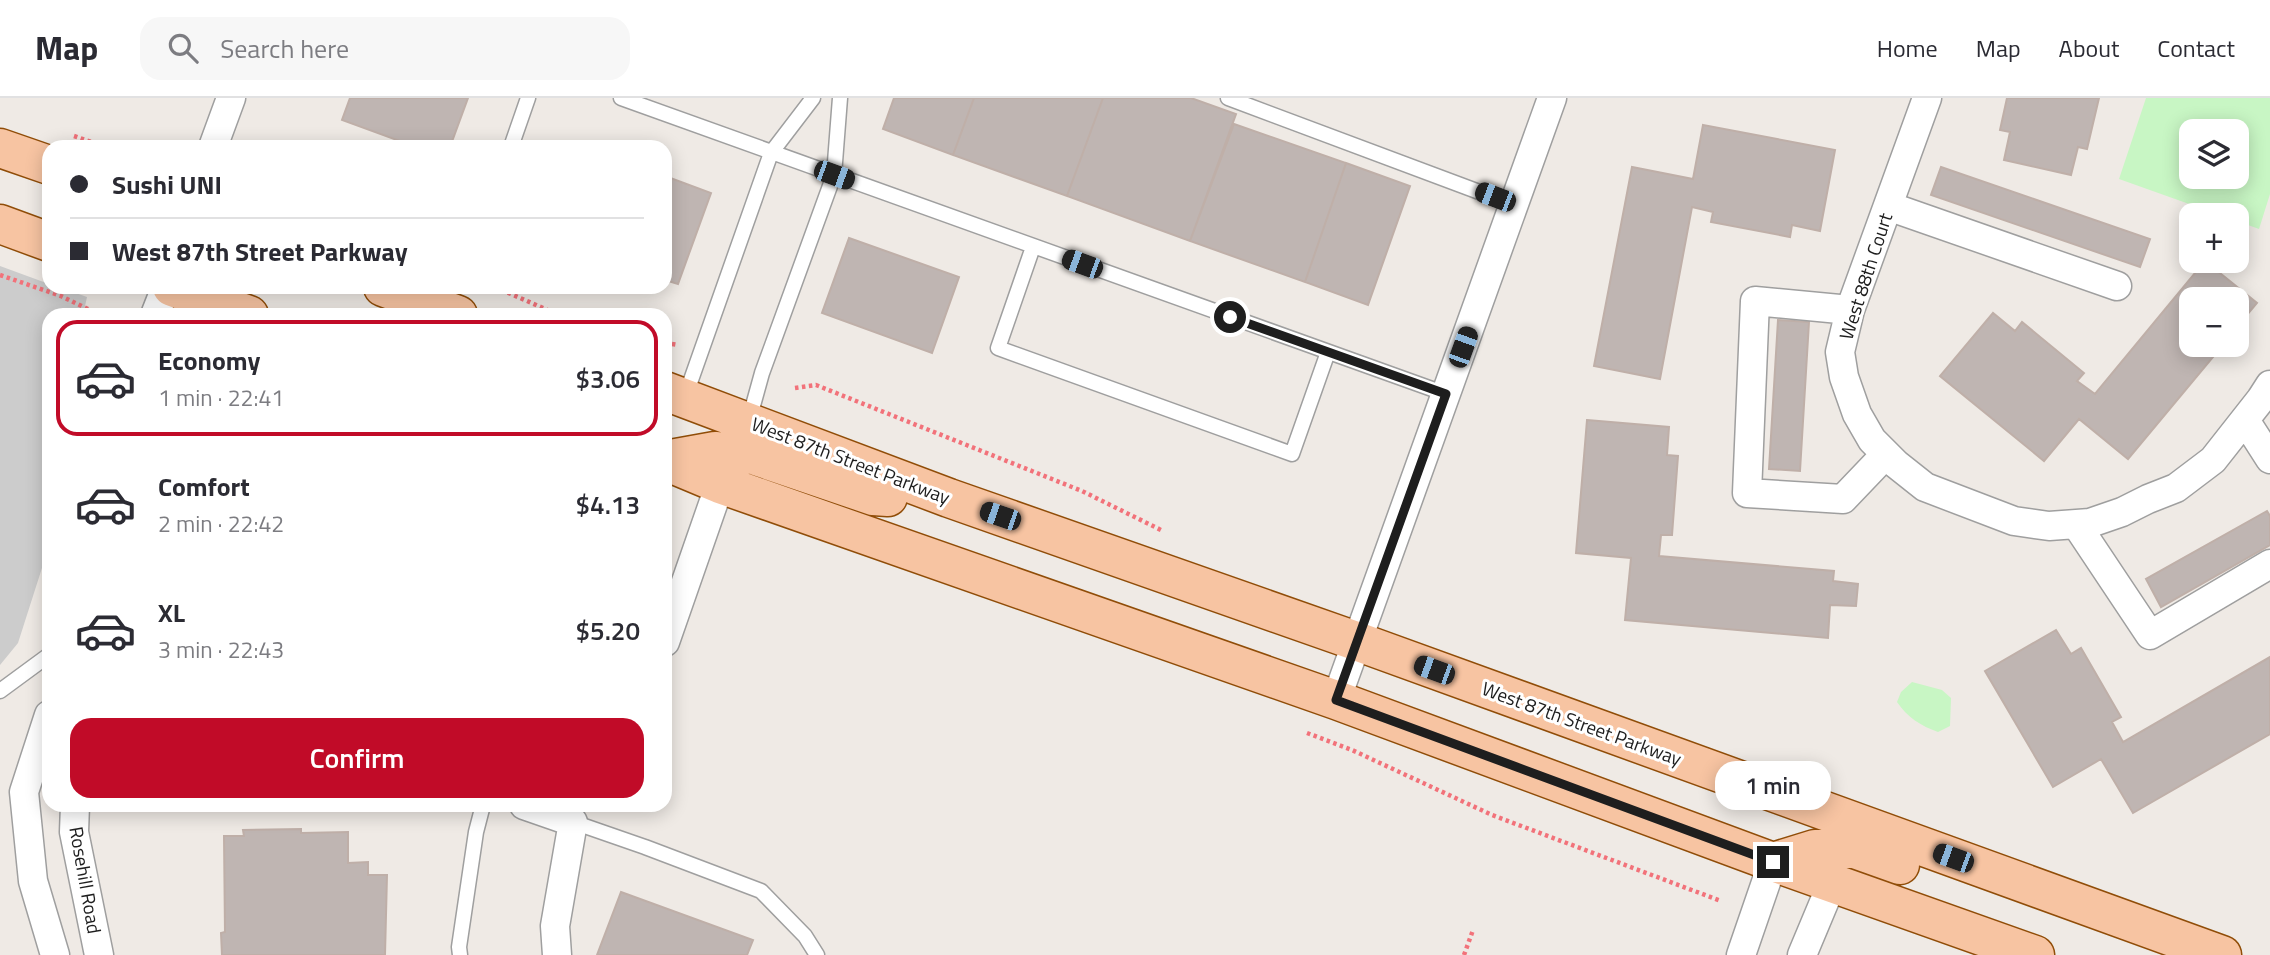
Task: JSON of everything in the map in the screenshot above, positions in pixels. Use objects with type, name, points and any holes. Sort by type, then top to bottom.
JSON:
[{"type":"main road","points":[[0,148],[42,163]]},
{"type":"main road","points":[[0,224],[42,239]]},
{"type":"main road","points":[[192,294],[230,308]]},
{"type":"main road","points":[[402,294],[439,308]]},
{"type":"main road","name":"West 87th Street Parkway","points":[[675,394],[949,498],[1356,641],[2222,955]]},
{"type":"main road","points":[[672,460],[715,451],[753,455],[873,496],[949,498]]},
{"type":"main road","points":[[672,464],[720,484],[1336,700],[1773,862],[1833,881],[2035,955]]},
{"type":"main road","points":[[1773,862],[1815,849],[1855,849],[2124,948],[2161,933]]},
{"type":"street","points":[[216,140],[231,98]]},
{"type":"street","points":[[1336,700],[1552,98]]},
{"type":"street","name":"West 88th Court","points":[[1927,98],[1850,310],[1840,352],[1844,377],[1857,414],[1872,440],[1925,487],[2014,521],[2049,526],[2090,523],[2176,488],[2213,460],[2270,385]]},
{"type":"street","points":[[1888,206],[2117,286]]},
{"type":"street","points":[[1850,310],[1755,301],[1747,493],[1843,499],[1886,454]]},
{"type":"street","points":[[2245,420],[2270,459]]},
{"type":"street","points":[[672,622],[720,484]]},
{"type":"street","points":[[2076,524],[2150,635],[2270,564]]},
{"type":"street","points":[[42,739],[24,792],[33,881],[55,955]]},
{"type":"street","name":"Rosehill Road","points":[[75,812],[74,832],[99,955]]},
{"type":"street","points":[[556,955],[555,926],[577,812]]},
{"type":"street","points":[[1741,955],[1773,862]]},
{"type":"street","points":[[1802,955],[1833,881]]},
{"type":"lane","points":[[513,140],[528,98]]},
{"type":"lane","points":[[621,98],[1446,394]]},
{"type":"lane","points":[[675,394],[771,153],[813,98]]},
{"type":"lane","points":[[749,421],[762,373],[834,175],[840,98]]},
{"type":"lane","points":[[1228,98],[1514,205]]},
{"type":"lane","points":[[1033,247],[998,348],[1279,450],[1292,454],[1328,352]]},
{"type":"lane","points":[[0,691],[42,660]]},
{"type":"lane","points":[[460,955],[458,947],[481,812]]},
{"type":"lane","points":[[579,812],[645,847],[761,891],[805,936],[817,955]]},
{"type":"path","points":[[0,275],[42,289]]},
{"type":"path","points":[[55,294],[86,308]]},
{"type":"path","points":[[511,294],[543,308]]},
{"type":"path","points":[[672,343],[681,345]]},
{"type":"path","points":[[795,388],[816,385],[1082,491],[1165,531]]},
{"type":"path","points":[[1302,731],[1352,750],[1492,815],[1721,901]]},
{"type":"path","points":[[1464,955],[1473,930]]},
{"type":"shaded area","points":[[0,266],[42,281],[42,294],[79,294],[87,297],[85,308],[42,308],[42,568],[18,643],[0,665]]},
{"type":"green space","points":[[2146,98],[2270,98],[2270,194],[2259,229],[2249,225],[2249,203],[2186,203],[2119,179]]},
{"type":"green space","points":[[1912,682],[1942,690],[1951,698],[1950,726],[1938,732],[1905,712],[1897,702],[1901,692]]},
{"type":"building","points":[[350,98],[468,98],[453,140],[397,140],[342,120]]},
{"type":"building","points":[[894,98],[974,98],[953,155],[883,129]]},
{"type":"building","points":[[974,98],[1103,98],[1067,196],[953,155]]},
{"type":"building","points":[[1103,98],[1191,98],[1236,114],[1190,241],[1067,196]]},
{"type":"building","points":[[2007,98],[2099,98],[2087,149],[2078,147],[2071,175],[2004,160],[2010,132],[2000,130]]},
{"type":"building","points":[[1234,124],[1346,163],[1305,282],[1190,241]]},
{"type":"building","points":[[1703,125],[1835,150],[1820,231],[1792,225],[1790,237],[1711,222],[1713,212],[1692,207],[1660,379],[1594,366],[1632,167],[1693,179]]},
{"type":"building","points":[[1346,163],[1410,186],[1368,305],[1305,282]]},
{"type":"building","points":[[1941,167],[2150,239],[2140,267],[1931,195]]},
{"type":"building","points":[[672,179],[711,193],[678,284],[672,282]]},
{"type":"building","points":[[849,238],[959,277],[932,353],[822,313]]},
{"type":"building","points":[[2195,273],[2220,273],[2237,287],[2183,287]]},
{"type":"building","points":[[2179,292],[2179,357],[2213,357],[2128,459],[2079,419],[2044,461],[1940,376],[1993,313],[2015,331],[2022,322],[2084,373],[2077,381],[2095,394]]},
{"type":"building","points":[[2249,297],[2257,303],[2249,313]]},
{"type":"building","points":[[1778,320],[1809,322],[1800,471],[1769,469]]},
{"type":"building","points":[[1587,420],[1669,427],[1667,455],[1678,456],[1672,535],[1661,535],[1659,556],[1834,571],[1833,581],[1858,584],[1856,606],[1830,605],[1828,638],[1625,620],[1631,558],[1576,553]]},
{"type":"building","points":[[2267,511],[2270,516],[2270,545],[2161,607],[2146,579]]},
{"type":"building","points":[[2056,630],[2071,654],[2081,648],[2121,717],[2112,722],[2123,742],[2270,657],[2270,734],[2133,813],[2101,759],[2053,787],[1985,671]]},
{"type":"building","points":[[301,829],[301,833],[348,832],[348,863],[368,862],[368,875],[387,875],[385,955],[222,955],[221,933],[225,932],[224,836],[244,836],[243,830]]},
{"type":"building","points":[[621,892],[753,940],[747,955],[597,955]]},
{"type":"route","points":[[1230,317],[1446,394],[1336,700],[1773,862]]}]
